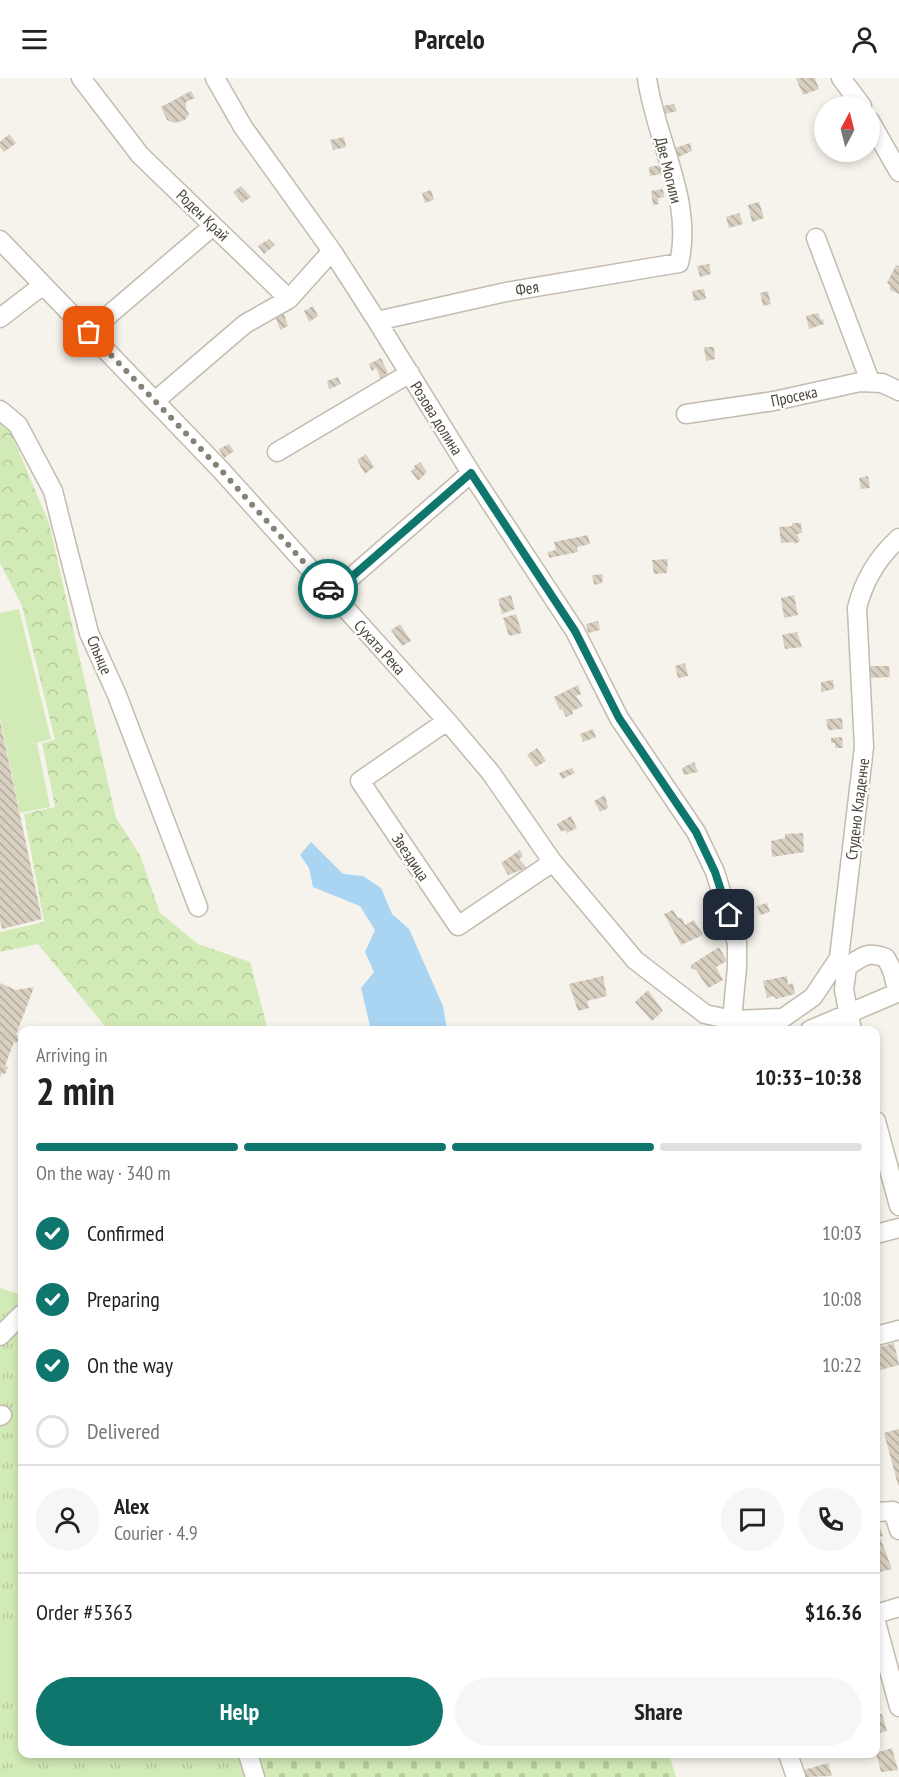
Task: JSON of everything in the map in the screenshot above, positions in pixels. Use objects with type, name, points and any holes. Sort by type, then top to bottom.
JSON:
[{"type":"street","name":"Роден Край","points":[[81,78],[140,155],[289,299]]},
{"type":"street","name":"Розова долина","points":[[215,78],[243,127],[332,251],[471,473],[575,631],[619,718],[700,842],[715,872],[737,943],[738,967],[732,1025]]},
{"type":"street","name":"Две Могили","points":[[646,78],[651,105],[676,191],[682,237],[679,263]]},
{"type":"street","points":[[841,78],[854,96]]},
{"type":"street","points":[[880,139],[899,172]]},
{"type":"street","points":[[89,332],[213,226]]},
{"type":"street","points":[[816,238],[870,381]]},
{"type":"street","name":"Сухата Река","points":[[0,240],[220,469],[447,721],[490,773],[553,862],[634,960],[705,1014],[732,1025]]},
{"type":"street","points":[[154,401],[245,324],[289,299],[332,251]]},
{"type":"street","name":"Фея","points":[[377,321],[506,291],[679,263]]},
{"type":"street","points":[[0,318],[43,285]]},
{"type":"street","points":[[277,452],[410,374]]},
{"type":"street","name":"Просека","points":[[687,414],[774,401],[860,382],[882,383],[899,391]]},
{"type":"street","name":"Слънце","points":[[0,410],[18,425],[54,491],[89,633],[117,695],[198,907]]},
{"type":"street","points":[[332,594],[471,473]]},
{"type":"street","name":"Студено Кладенче","points":[[732,1025],[783,1018],[813,997],[843,962],[864,747],[857,609],[863,588],[875,564],[899,538]]},
{"type":"street","name":"Звездица","points":[[447,721],[360,781],[458,926],[553,862]]},
{"type":"street","points":[[830,1026],[850,1022],[898,992],[886,958],[877,954],[864,955],[843,962],[844,990],[850,1022]]},
{"type":"street","points":[[880,1138],[899,1206]]},
{"type":"street","points":[[880,1233],[899,1228]]},
{"type":"street","points":[[0,1336],[18,1318]]},
{"type":"street","points":[[880,1335],[899,1330]]},
{"type":"street","points":[[889,1511],[899,1530]]},
{"type":"street","points":[[880,1612],[899,1608]]},
{"type":"street","points":[[880,1626],[899,1707]]},
{"type":"street","points":[[249,1758],[255,1777]]},
{"type":"street","points":[[789,1758],[796,1777]]},
{"type":"green space","points":[[0,419],[5,419],[49,523],[116,818],[140,855],[160,913],[198,944],[250,962],[267,1026],[105,1026],[38,944],[0,952],[0,932],[44,922],[24,814],[55,807],[42,743],[55,740],[22,606],[0,563]]},
{"type":"green space","points":[[19,609],[51,739],[27,745],[37,743],[50,807],[20,813],[0,718],[0,613]]},
{"type":"green space","points":[[0,1288],[18,1294],[18,1758],[247,1758],[254,1777],[0,1777]]},
{"type":"green space","points":[[0,1630],[5,1639],[17,1646],[18,1684],[0,1694]]},
{"type":"green space","points":[[249,1758],[670,1758],[676,1777],[255,1777]]},
{"type":"water","points":[[311,842],[343,874],[363,876],[381,888],[392,914],[409,929],[443,1006],[446,1026],[370,1026],[361,988],[374,972],[365,952],[375,930],[360,906],[313,887],[309,868],[300,855]]},
{"type":"building","points":[[796,78],[815,78],[819,89],[803,95]]},
{"type":"building","points":[[191,91],[195,98],[186,102],[189,114],[185,120],[175,123],[167,120],[161,107]]},
{"type":"building","points":[[674,104],[677,111],[665,114],[663,106]]},
{"type":"building","points":[[9,134],[16,143],[4,152],[0,147],[0,142]]},
{"type":"building","points":[[344,137],[346,147],[333,150],[330,140]]},
{"type":"building","points":[[690,143],[692,151],[678,157],[675,148]]},
{"type":"building","points":[[661,165],[662,174],[650,176],[649,167]]},
{"type":"building","points":[[241,186],[251,197],[242,203],[233,192]]},
{"type":"building","points":[[663,189],[664,197],[658,198],[659,204],[653,205],[651,191]]},
{"type":"building","points":[[431,190],[434,200],[425,203],[422,193]]},
{"type":"building","points":[[759,202],[764,218],[752,222],[748,205]]},
{"type":"building","points":[[739,213],[743,224],[729,228],[726,217]]},
{"type":"building","points":[[269,239],[275,245],[264,254],[258,246]]},
{"type":"building","points":[[709,264],[711,274],[700,277],[697,266]]},
{"type":"building","points":[[896,265],[899,266],[899,294],[890,290],[890,285],[887,283]]},
{"type":"building","points":[[704,289],[706,299],[694,301],[692,291]]},
{"type":"building","points":[[768,291],[771,304],[763,306],[760,293]]},
{"type":"building","points":[[313,306],[318,316],[309,322],[304,311]]},
{"type":"building","points":[[818,313],[824,324],[809,329],[806,316]]},
{"type":"building","points":[[284,314],[288,326],[280,330],[276,318]]},
{"type":"building","points":[[704,347],[714,347],[715,359],[706,361]]},
{"type":"building","points":[[381,358],[388,373],[385,375],[387,379],[382,381],[376,368],[372,371],[369,364]]},
{"type":"building","points":[[338,377],[341,384],[329,389],[327,381]]},
{"type":"building","points":[[229,444],[234,451],[224,458],[219,449]]},
{"type":"building","points":[[366,454],[374,467],[365,474],[357,460]]},
{"type":"building","points":[[420,462],[427,472],[418,481],[411,471]]},
{"type":"building","points":[[868,476],[870,488],[861,489],[859,478]]},
{"type":"building","points":[[792,523],[801,523],[802,533],[797,534],[800,541],[795,544],[793,542],[781,543],[779,527],[792,526]]},
{"type":"building","points":[[588,535],[590,544],[577,547],[578,552],[549,558],[548,552],[556,550],[554,542]]},
{"type":"building","points":[[668,559],[667,573],[654,574],[652,560]]},
{"type":"building","points":[[603,574],[602,583],[594,585],[592,575]]},
{"type":"building","points":[[511,595],[515,609],[502,614],[498,599]]},
{"type":"building","points":[[794,595],[798,615],[784,618],[781,598]]},
{"type":"building","points":[[516,614],[522,633],[509,636],[503,618]]},
{"type":"building","points":[[598,621],[600,630],[588,633],[586,624]]},
{"type":"building","points":[[400,624],[411,641],[402,646],[391,630]]},
{"type":"building","points":[[797,632],[802,647],[785,649],[782,635]]},
{"type":"building","points":[[685,663],[688,676],[678,678],[675,666]]},
{"type":"building","points":[[869,666],[889,666],[890,677],[870,678]]},
{"type":"building","points":[[833,680],[834,689],[821,692],[821,682]]},
{"type":"building","points":[[578,685],[581,694],[576,696],[583,706],[566,717],[554,697]]},
{"type":"building","points":[[842,718],[843,729],[828,730],[826,719]]},
{"type":"building","points":[[0,721],[42,919],[2,929],[0,920]]},
{"type":"building","points":[[593,729],[596,737],[583,742],[580,734]]},
{"type":"building","points":[[842,737],[843,748],[835,748],[835,743],[831,743],[831,738]]},
{"type":"building","points":[[537,748],[546,761],[536,767],[527,755]]},
{"type":"building","points":[[694,762],[698,772],[684,775],[682,768]]},
{"type":"building","points":[[572,768],[575,773],[562,779],[559,773]]},
{"type":"building","points":[[605,795],[608,808],[600,812],[594,801]]},
{"type":"building","points":[[571,816],[577,828],[567,833],[565,830],[561,832],[557,824]]},
{"type":"building","points":[[803,833],[804,852],[772,857],[771,841],[785,838],[785,834]]},
{"type":"building","points":[[520,850],[523,857],[519,859],[527,868],[508,875],[501,863]]},
{"type":"building","points":[[767,903],[770,912],[760,915],[757,906]]},
{"type":"building","points":[[673,910],[678,918],[682,918],[685,925],[694,920],[703,935],[681,945],[664,914]]},
{"type":"building","points":[[719,947],[727,961],[716,967],[723,980],[708,988],[691,965]]},
{"type":"building","points":[[603,976],[607,996],[587,1001],[589,1008],[578,1011],[569,984]]},
{"type":"building","points":[[787,976],[788,985],[793,983],[795,994],[776,999],[774,996],[767,998],[763,981]]},
{"type":"building","points":[[0,983],[16,990],[34,987],[18,1026],[16,1035],[18,1041],[17,1043],[14,1042],[5,1066],[8,1067],[5,1074],[2,1073],[0,1077]]},
{"type":"building","points":[[648,990],[663,1011],[652,1021],[635,1002]]},
{"type":"building","points":[[894,1343],[899,1365],[880,1370],[880,1347]]},
{"type":"building","points":[[899,1429],[899,1485],[898,1485],[884,1433]]},
{"type":"building","points":[[880,1537],[892,1569],[880,1572]]},
{"type":"building","points":[[880,1714],[882,1714],[887,1731],[880,1733]]},
{"type":"building","points":[[892,1748],[898,1770],[881,1772],[877,1758],[880,1758],[880,1752]]},
{"type":"building","points":[[828,1763],[832,1776],[806,1777],[804,1770]]},
{"type":"way so far","points":[[89,332],[220,469],[328,589]]},
{"type":"route","points":[[328,589],[332,594],[471,473],[575,631],[619,718],[696,832],[715,872],[729,915]]}]
